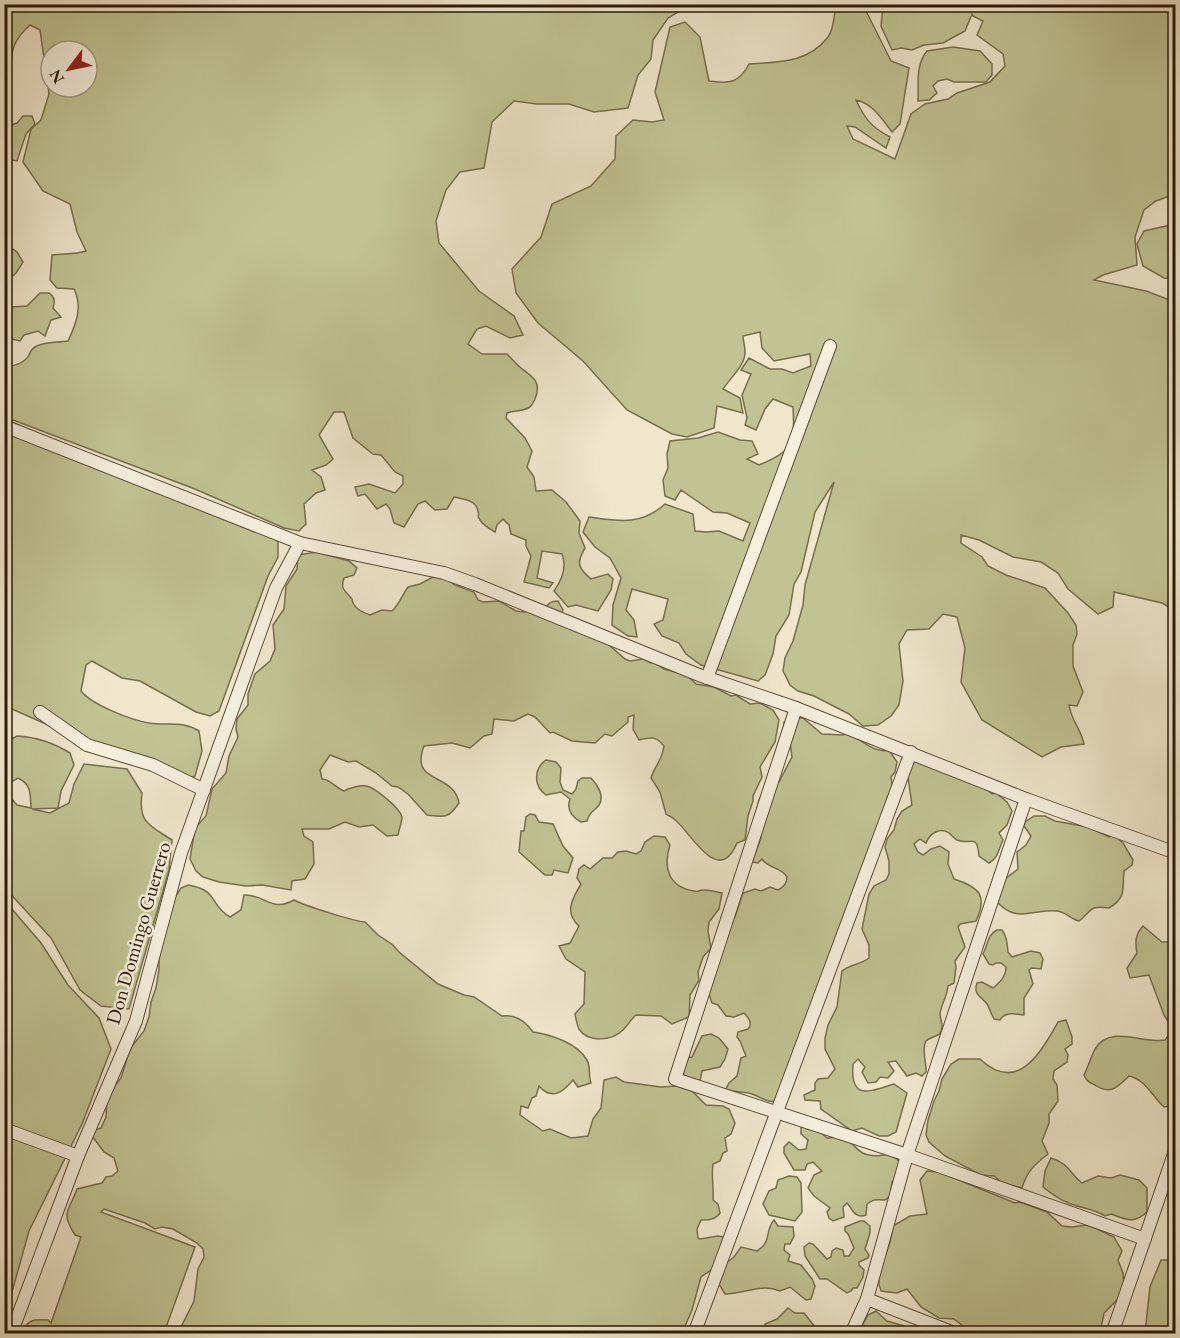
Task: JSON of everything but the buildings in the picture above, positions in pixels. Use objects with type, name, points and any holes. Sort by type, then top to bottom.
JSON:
[{"type":"street","points":[[707,678],[830,346]]},
{"type":"street","points":[[4,426],[300,543],[444,573],[475,584],[707,678],[796,708],[1026,799],[1176,852]]},
{"type":"street","name":"Don Domingo Guerrero","points":[[11,1334],[78,1156],[136,1021],[181,853],[276,588],[300,543]]},
{"type":"street","points":[[796,708],[675,1079],[907,1155],[1144,1239]]},
{"type":"street","points":[[40,712],[87,745],[153,765],[204,790]]},
{"type":"street","points":[[694,1334],[911,752]]},
{"type":"street","points":[[851,1334],[867,1299],[907,1155],[1026,799]]},
{"type":"street","points":[[4,1129],[78,1156]]},
{"type":"street","points":[[1112,1334],[1176,1148]]},
{"type":"street","points":[[867,1299],[957,1334]]},
{"type":"green space","points":[[5,4],[690,5],[668,18],[653,40],[651,59],[638,75],[628,108],[594,112],[569,104],[514,101],[492,122],[484,168],[460,172],[446,190],[436,221],[439,243],[479,291],[514,316],[523,335],[510,338],[486,326],[477,329],[468,344],[482,354],[507,354],[537,384],[537,393],[532,405],[524,410],[507,413],[506,418],[525,438],[532,451],[527,467],[534,477],[536,491],[552,490],[566,502],[580,521],[579,533],[585,548],[580,558],[583,572],[591,579],[608,574],[613,579],[611,590],[598,611],[576,605],[568,607],[554,591],[563,573],[562,554],[542,551],[537,578],[553,583],[549,588],[524,582],[531,556],[526,540],[511,534],[509,525],[503,519],[497,525],[495,532],[487,527],[479,518],[475,504],[469,501],[454,497],[447,509],[435,510],[425,501],[418,504],[404,527],[394,523],[386,504],[377,509],[365,494],[358,496],[355,487],[369,484],[395,493],[403,484],[403,476],[395,472],[381,455],[373,454],[353,438],[344,412],[334,412],[319,435],[333,459],[326,465],[312,470],[321,477],[325,490],[316,493],[304,504],[306,524],[299,531],[284,528],[195,489],[5,417],[5,367],[22,362],[32,349],[39,345],[68,341],[76,322],[78,302],[74,289],[57,288],[50,280],[52,255],[86,251],[77,232],[70,204],[43,191],[23,162],[31,129],[41,120],[47,99],[99,99],[99,39],[41,39],[40,30],[30,25],[15,43],[9,81],[5,90]]},
{"type":"green space","points":[[836,5],[863,5],[891,61],[909,68],[900,124],[892,132],[872,108],[856,100],[869,122],[890,137],[886,148],[855,127],[847,126],[853,139],[895,159],[911,114],[925,104],[948,99],[957,93],[990,82],[1005,66],[1003,54],[977,35],[983,21],[972,14],[965,31],[943,43],[924,45],[912,50],[901,48],[892,50],[881,26],[883,5],[1175,5],[1175,194],[1156,201],[1144,210],[1135,237],[1137,265],[1094,280],[1146,291],[1175,302],[1175,611],[1162,603],[1114,592],[1113,607],[1098,614],[1068,589],[1058,573],[1041,562],[1013,557],[979,540],[961,535],[961,543],[982,557],[988,566],[1006,575],[1045,588],[1076,625],[1073,666],[1083,692],[1077,706],[1069,705],[1084,744],[1061,747],[1042,757],[982,720],[961,682],[965,648],[957,617],[943,614],[929,629],[907,630],[899,644],[903,681],[899,705],[891,716],[878,725],[863,726],[849,714],[814,696],[798,691],[790,685],[783,671],[785,658],[793,641],[803,605],[805,585],[834,482],[815,512],[801,572],[794,584],[789,615],[776,636],[773,654],[765,675],[758,681],[701,665],[686,654],[679,643],[662,636],[654,624],[663,620],[668,599],[632,589],[626,610],[634,620],[637,637],[628,636],[612,625],[613,605],[621,578],[610,558],[595,547],[583,532],[589,517],[638,519],[665,504],[693,514],[695,531],[719,531],[743,541],[750,523],[727,513],[713,512],[681,490],[675,500],[665,496],[663,480],[668,468],[667,454],[670,441],[698,438],[718,432],[740,440],[752,441],[758,454],[747,459],[759,465],[779,455],[790,444],[793,407],[773,399],[765,409],[756,430],[745,425],[747,418],[742,395],[751,374],[741,370],[749,358],[770,369],[782,369],[793,373],[811,366],[810,354],[774,361],[762,348],[760,332],[743,336],[745,356],[723,389],[740,398],[743,413],[717,406],[714,428],[687,437],[672,434],[627,410],[583,361],[538,323],[516,293],[512,269],[541,237],[552,204],[591,186],[615,159],[616,136],[633,120],[652,122],[664,120],[655,92],[670,27],[685,22],[700,37],[709,81],[728,82],[737,79],[749,64],[792,60],[820,46],[830,34]]},
{"type":"green space","points":[[953,47],[980,51],[992,64],[992,75],[986,82],[954,82],[947,79],[938,81],[933,86],[937,93],[929,100],[918,101],[918,75],[923,57],[927,51]]},
{"type":"green space","points":[[23,116],[32,116],[35,124],[26,134],[17,161],[12,160],[5,152],[5,127],[17,123]]},
{"type":"green space","points":[[1175,224],[1175,279],[1164,278],[1143,266],[1137,244],[1144,231]]},
{"type":"green space","points":[[4,243],[17,252],[23,262],[16,273],[5,283]]},
{"type":"green space","points":[[40,293],[49,293],[52,296],[53,308],[61,317],[51,320],[45,336],[38,331],[24,335],[20,341],[12,339],[5,333],[5,303],[11,307],[27,306]]},
{"type":"green space","points":[[5,419],[272,536],[278,542],[278,557],[268,576],[219,711],[210,716],[196,712],[140,681],[122,678],[92,661],[86,665],[81,691],[94,701],[112,711],[141,721],[156,724],[180,724],[199,731],[202,751],[195,776],[186,781],[173,780],[5,706]]},
{"type":"green space","points":[[317,552],[349,561],[357,568],[354,575],[344,578],[343,588],[356,607],[370,615],[382,610],[392,611],[408,587],[433,577],[445,578],[455,585],[474,592],[478,600],[499,601],[516,611],[546,609],[550,603],[558,601],[563,610],[556,622],[601,638],[625,659],[630,661],[643,659],[654,662],[664,669],[687,675],[696,684],[714,687],[731,696],[736,695],[750,704],[760,703],[773,710],[779,720],[775,742],[760,767],[762,777],[753,796],[745,840],[737,843],[729,856],[721,860],[713,858],[704,852],[673,818],[666,814],[660,792],[651,778],[662,756],[664,746],[653,738],[639,740],[633,729],[634,715],[628,717],[628,722],[612,736],[605,734],[595,743],[572,741],[553,732],[550,733],[535,717],[528,714],[514,721],[494,719],[492,734],[484,736],[470,748],[452,743],[424,746],[421,758],[422,767],[427,773],[449,786],[459,803],[446,816],[427,815],[408,794],[392,786],[376,773],[356,761],[348,762],[330,755],[320,770],[322,779],[328,780],[344,791],[367,786],[381,794],[402,817],[398,835],[387,836],[373,825],[359,827],[345,822],[329,829],[302,829],[304,836],[313,842],[314,864],[305,879],[292,881],[291,890],[262,885],[246,886],[203,877],[196,871],[190,859],[195,828],[206,816],[212,789],[226,773],[229,756],[238,737],[237,719],[248,705],[248,694],[255,674],[270,661],[275,649],[273,625],[284,609],[286,586],[297,569],[298,555]]},
{"type":"green space","points":[[803,718],[822,734],[843,735],[848,732],[873,748],[889,750],[897,762],[895,772],[891,777],[892,790],[887,797],[887,815],[861,879],[854,887],[853,896],[777,1101],[770,1101],[752,1094],[726,1089],[737,1076],[741,1058],[746,1056],[737,1037],[738,1032],[748,1029],[750,1023],[744,1013],[734,1017],[726,1016],[718,1005],[712,1003],[709,994],[743,893],[755,889],[761,891],[770,887],[778,890],[786,881],[787,877],[784,874],[762,859],[758,863],[752,862],[761,838],[756,813],[759,800],[762,794],[779,782],[792,757],[790,742],[783,733],[784,722]]},
{"type":"green space","points":[[17,736],[31,738],[51,743],[70,753],[74,765],[61,791],[58,808],[32,809],[50,813],[69,803],[74,784],[84,764],[127,769],[142,793],[142,811],[147,822],[172,840],[169,870],[129,1009],[101,1006],[80,990],[51,938],[5,888],[5,743]],"holes":[[[18,778],[29,790],[31,808],[17,805],[8,795],[11,782]]]},
{"type":"green space","points":[[913,758],[978,782],[992,794],[996,793],[1007,802],[1012,811],[1007,825],[999,833],[1003,840],[998,853],[989,863],[979,856],[975,842],[957,840],[946,831],[936,832],[926,843],[920,839],[914,844],[918,852],[923,855],[940,846],[949,852],[948,864],[954,879],[975,889],[981,898],[981,905],[976,921],[960,924],[958,927],[965,947],[955,961],[954,983],[948,986],[941,1008],[940,1034],[927,1040],[925,1044],[926,1072],[922,1076],[916,1073],[907,1076],[896,1061],[888,1062],[894,1071],[888,1078],[880,1077],[876,1082],[868,1083],[862,1072],[865,1067],[858,1059],[853,1064],[853,1076],[858,1089],[870,1091],[894,1084],[907,1093],[896,1132],[888,1136],[879,1136],[862,1128],[852,1131],[821,1109],[820,1101],[805,1100],[804,1095],[815,1090],[815,1083],[818,1079],[828,1078],[835,1069],[825,1049],[828,1025],[837,1007],[842,971],[869,958],[869,945],[862,929],[869,894],[874,886],[886,880],[889,874],[889,861],[885,847],[887,839],[894,830],[902,811],[912,805],[908,777]]},
{"type":"green space","points":[[546,760],[556,762],[561,768],[560,782],[563,790],[572,794],[578,781],[582,778],[591,778],[596,783],[600,790],[601,802],[589,815],[587,821],[581,822],[573,815],[569,810],[570,799],[561,792],[546,795],[542,792],[537,783],[537,773]]},
{"type":"green space","points":[[530,814],[535,815],[539,822],[553,824],[563,846],[573,858],[568,873],[554,870],[552,875],[545,875],[519,852],[521,831],[524,831],[526,817]]},
{"type":"green space","points":[[1034,816],[1045,816],[1055,821],[1088,827],[1109,837],[1114,835],[1123,843],[1133,860],[1132,865],[1124,871],[1121,896],[1115,904],[1109,908],[1094,908],[1079,921],[1057,911],[1018,914],[1004,908],[996,901],[1005,879],[1018,869],[1017,852],[1026,845],[1031,836],[1024,826],[1025,822]]},
{"type":"green space","points":[[654,836],[665,837],[670,845],[668,868],[670,875],[678,885],[694,891],[706,890],[722,893],[719,909],[709,922],[711,948],[703,957],[698,972],[699,980],[690,995],[689,1017],[672,1024],[661,1016],[636,1015],[618,1034],[600,1039],[588,1037],[579,1029],[575,1014],[584,1004],[585,972],[566,959],[559,946],[570,943],[579,926],[572,916],[571,906],[581,884],[577,878],[579,869],[584,865],[590,869],[603,858],[612,858],[618,852],[626,851],[636,854],[641,851],[645,842]]},
{"type":"green space","points":[[188,885],[205,890],[219,908],[230,917],[241,910],[244,895],[251,895],[279,905],[294,900],[365,922],[438,984],[474,997],[502,1016],[512,1016],[520,1020],[533,1032],[571,1044],[587,1060],[591,1083],[578,1087],[573,1080],[561,1091],[553,1094],[544,1091],[539,1086],[528,1108],[521,1106],[520,1115],[543,1131],[550,1129],[571,1138],[588,1136],[593,1119],[601,1108],[604,1080],[616,1077],[624,1082],[661,1087],[677,1086],[692,1091],[706,1105],[723,1106],[729,1109],[735,1123],[731,1134],[725,1138],[727,1151],[723,1153],[720,1161],[713,1164],[712,1168],[713,1200],[718,1204],[720,1213],[709,1220],[701,1220],[697,1229],[700,1239],[718,1236],[730,1238],[714,1268],[701,1277],[692,1310],[682,1333],[178,1333],[194,1301],[198,1269],[204,1257],[203,1249],[173,1229],[162,1227],[155,1229],[145,1223],[104,1209],[101,1212],[195,1247],[164,1333],[22,1334],[26,1325],[32,1321],[48,1320],[51,1323],[81,1237],[75,1235],[67,1216],[77,1189],[102,1183],[106,1177],[118,1171],[114,1158],[104,1152],[92,1136],[94,1130],[101,1128],[106,1117],[107,1096],[121,1078],[130,1049],[144,1031],[156,988],[159,949],[175,897],[181,888]]},
{"type":"green space","points":[[5,901],[41,943],[68,985],[99,1018],[111,1049],[82,1124],[29,1231],[5,1317]]},
{"type":"green space","points":[[1143,926],[1162,942],[1172,942],[1175,939],[1175,1105],[1164,1107],[1135,1078],[1129,1076],[1117,1087],[1105,1090],[1088,1082],[1084,1075],[1095,1049],[1101,1042],[1118,1036],[1165,1040],[1173,1029],[1164,1015],[1149,975],[1130,978],[1127,968],[1137,953],[1136,939]]},
{"type":"green space","points":[[997,930],[1002,930],[1004,933],[1008,952],[1012,957],[1031,951],[1040,953],[1043,959],[1041,969],[1029,970],[1033,984],[1024,998],[1024,1015],[1007,1014],[1000,1020],[994,1019],[987,1004],[976,990],[977,983],[982,982],[993,988],[1005,974],[1006,967],[1001,963],[989,964],[983,954],[989,937]]},
{"type":"green space","points":[[1066,1020],[1072,1044],[1065,1049],[1068,1055],[1067,1062],[1054,1071],[1053,1079],[1057,1085],[1058,1101],[1049,1114],[1049,1123],[1042,1141],[1048,1154],[1032,1168],[1022,1188],[1002,1183],[994,1176],[981,1175],[945,1156],[929,1142],[926,1135],[928,1120],[942,1079],[951,1064],[959,1059],[980,1059],[994,1069],[1006,1073],[1017,1071],[1036,1056],[1058,1022]]},
{"type":"green space","points":[[711,1034],[719,1038],[728,1049],[725,1059],[720,1067],[702,1071],[700,1081],[685,1076],[681,1071],[686,1058],[692,1057],[702,1036]]},
{"type":"green space","points":[[801,1127],[818,1130],[827,1138],[845,1138],[865,1154],[888,1155],[898,1160],[905,1166],[892,1182],[890,1197],[867,1204],[866,1215],[857,1215],[847,1203],[843,1207],[844,1217],[833,1221],[829,1218],[827,1212],[830,1208],[814,1196],[808,1188],[814,1175],[822,1171],[813,1162],[807,1164],[805,1170],[794,1170],[784,1153],[784,1147],[789,1142],[799,1150],[806,1149],[808,1140],[801,1134]]},
{"type":"green space","points":[[1051,1158],[1066,1166],[1082,1183],[1098,1176],[1111,1178],[1120,1175],[1139,1180],[1147,1188],[1147,1212],[1134,1219],[1111,1214],[1105,1216],[1059,1199],[1043,1187],[1045,1171]]},
{"type":"green space","points":[[927,1171],[939,1172],[1015,1203],[1020,1202],[1047,1212],[1062,1226],[1086,1225],[1114,1237],[1122,1251],[1118,1260],[1123,1273],[1124,1285],[1117,1300],[1104,1313],[1100,1333],[985,1333],[967,1329],[954,1319],[939,1318],[921,1307],[907,1289],[897,1293],[881,1291],[879,1273],[890,1243],[893,1226],[910,1216],[927,1214],[920,1180]]},
{"type":"green space","points":[[789,1176],[797,1177],[801,1183],[802,1212],[795,1221],[769,1215],[763,1204],[769,1191],[776,1188],[778,1180]]},
{"type":"green space","points":[[774,1220],[778,1226],[793,1227],[794,1236],[790,1244],[785,1244],[784,1250],[790,1255],[788,1261],[801,1265],[812,1279],[815,1286],[811,1299],[806,1300],[790,1287],[780,1291],[759,1288],[725,1294],[719,1284],[722,1266],[734,1257],[741,1247],[757,1251],[762,1247]]},
{"type":"green space","points":[[860,1221],[870,1226],[865,1249],[869,1255],[868,1258],[859,1262],[864,1270],[857,1288],[847,1293],[827,1279],[820,1279],[805,1256],[804,1247],[809,1243],[813,1244],[827,1259],[831,1257],[832,1251],[836,1248],[843,1250],[844,1256],[849,1256],[854,1248],[845,1227]]},
{"type":"green space","points":[[1161,1260],[1175,1260],[1175,1333],[1145,1333],[1150,1287]]},
{"type":"green space","points":[[788,1308],[795,1313],[804,1313],[819,1332],[832,1333],[764,1333],[765,1324],[777,1319]]},
{"type":"green space","points":[[876,1311],[887,1321],[904,1326],[912,1333],[857,1334],[868,1315]]}]
